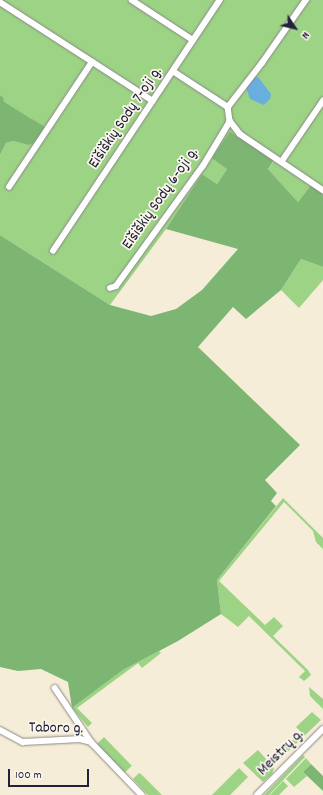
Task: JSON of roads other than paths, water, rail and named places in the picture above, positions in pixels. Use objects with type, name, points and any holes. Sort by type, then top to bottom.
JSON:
[{"type":"street","points":[[132,0],[193,40]]},
{"type":"street","name":"Eišiškių Sodų 7-oji g.","points":[[53,251],[220,0]]},
{"type":"street","points":[[306,0],[262,63],[228,107],[230,121],[240,134],[323,190]]},
{"type":"street","points":[[0,2],[153,101]]},
{"type":"street","points":[[9,187],[92,62]]},
{"type":"street","points":[[173,70],[228,107]]},
{"type":"street","points":[[282,162],[323,101]]},
{"type":"street","name":"Eišiškių Sodų 6-oji g.","points":[[110,288],[116,286],[203,166],[230,121]]},
{"type":"street","points":[[55,688],[92,743],[142,795]]},
{"type":"street","name":"Meistrų g.","points":[[257,795],[323,729]]},
{"type":"street","name":"Taboro g.","points":[[0,730],[23,742],[80,739],[92,743]]},
{"type":"water","points":[[258,77],[271,94],[270,99],[264,105],[250,99],[246,87],[254,78]]}]
